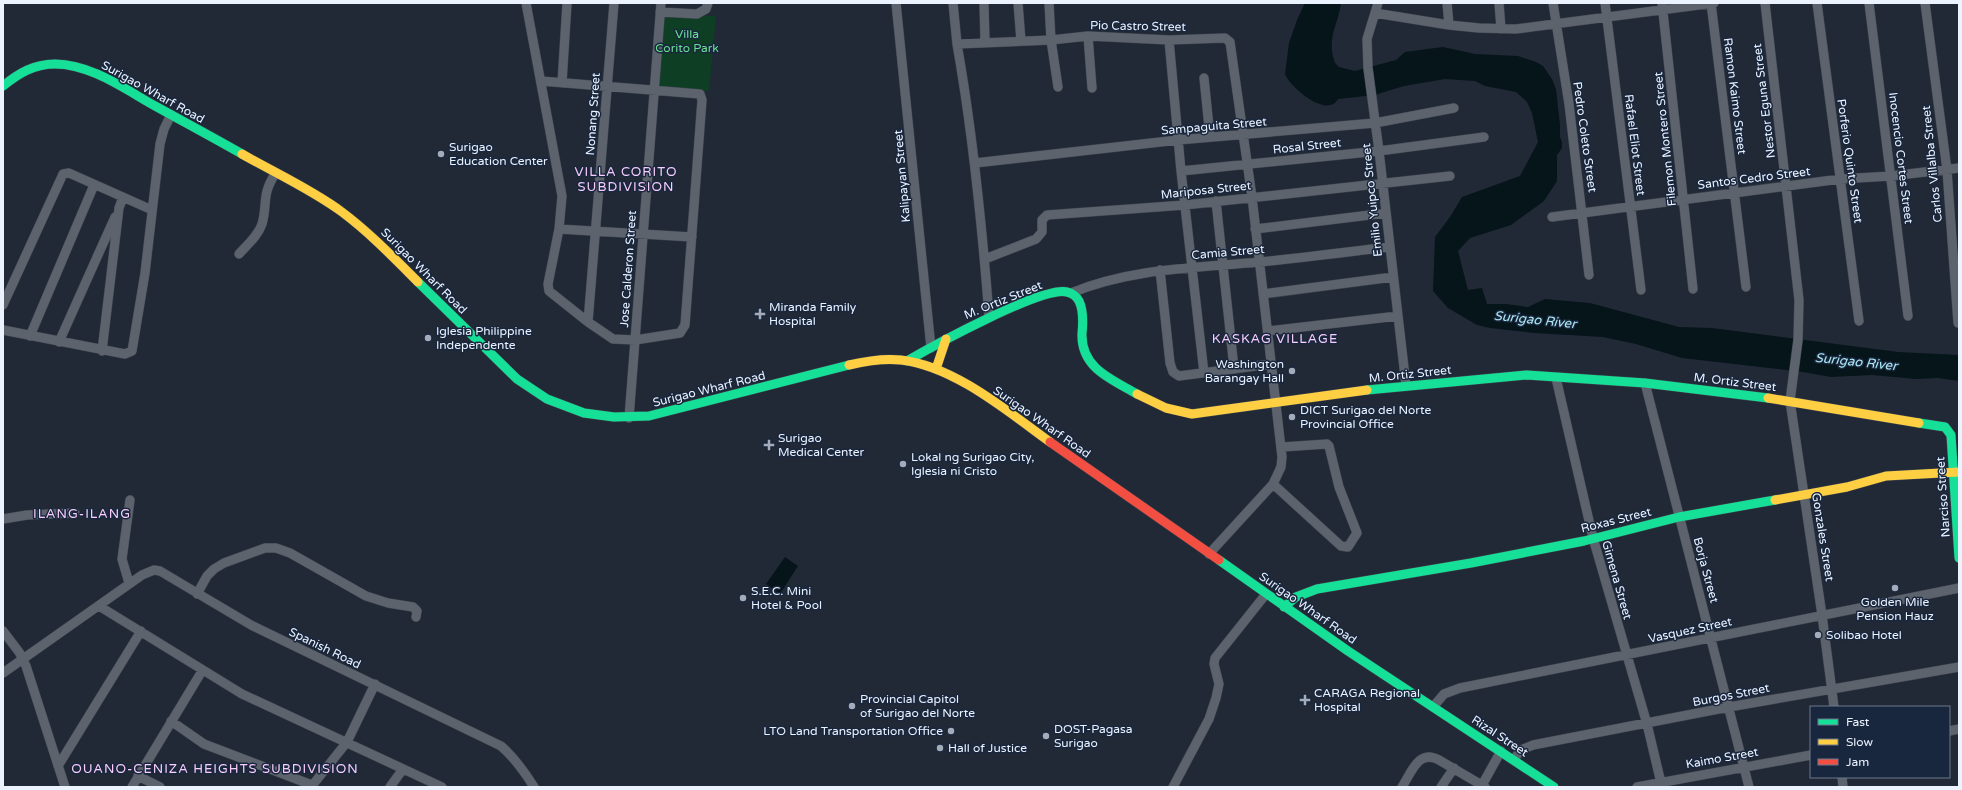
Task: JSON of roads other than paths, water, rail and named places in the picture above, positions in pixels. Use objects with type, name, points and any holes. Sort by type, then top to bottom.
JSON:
[{"type":"street","points":[[526,3],[541,81],[561,184],[562,209],[548,287],[551,293],[588,322],[613,339],[635,340],[676,334],[684,329],[692,237],[701,97],[697,92],[541,81]]},
{"type":"street","points":[[562,82],[567,3]]},
{"type":"street","name":"Nonang Street","points":[[588,322],[597,231],[614,3]]},
{"type":"street","points":[[661,7],[700,13],[706,9],[708,3]]},
{"type":"street","name":"Kalipayan Street","points":[[896,3],[931,348]]},
{"type":"street","points":[[953,3],[957,44],[969,108],[985,259],[989,316]]},
{"type":"street","points":[[984,3],[985,42]]},
{"type":"street","points":[[1018,3],[1021,41]]},
{"type":"street","points":[[1049,3],[1051,40],[1058,87]]},
{"type":"street","name":"Emilio Yuipco Street","points":[[1378,3],[1367,39],[1368,68],[1406,385]]},
{"type":"street","points":[[1447,3],[1449,25]]},
{"type":"street","points":[[1499,3],[1501,29]]},
{"type":"street","name":"Pedro Coleto Street","points":[[1553,3],[1569,104],[1583,213],[1589,275]]},
{"type":"street","name":"Rafael Eliot Street","points":[[1605,3],[1641,290]]},
{"type":"street","name":"Ramon Kaimo Street","points":[[1711,3],[1746,287]]},
{"type":"street","points":[[1375,13],[1449,25],[1501,29],[1556,24],[1606,17],[1662,6],[1714,3]]},
{"type":"street","name":"Nestor Eguna Street","points":[[1765,3],[1800,300],[1798,340],[1794,371]]},
{"type":"street","name":"Porferio Quinto Street","points":[[1817,3],[1859,321]]},
{"type":"street","name":"Inocencio Cortes Street","points":[[1870,3],[1908,316]]},
{"type":"street","name":"Carlos Villalba Street","points":[[1925,3],[1947,170],[1958,323]]},
{"type":"street","name":"Filemon Montero Street","points":[[1662,6],[1684,198],[1692,289]]},
{"type":"street","name":"Jose Calderon Street","points":[[630,418],[661,7]]},
{"type":"street","points":[[1088,36],[1092,88]]},
{"type":"street","name":"Pio Castro Street","points":[[957,44],[1051,40],[1088,36],[1169,40],[1221,37],[1230,42],[1252,197],[1258,262],[1282,447],[1281,467],[1273,484],[1209,554]]},
{"type":"street","points":[[1169,40],[1180,171],[1204,373]]},
{"type":"street","name":"Surigao Wharf Road","points":[[3,86],[27,70],[51,64],[62,63],[99,75],[326,201],[358,225],[502,365],[532,390],[547,399],[584,413],[630,418],[670,412],[858,363],[885,359],[907,361],[936,369],[951,376],[989,400],[1284,607],[1433,707]]},
{"type":"street","points":[[1204,78],[1210,137]]},
{"type":"street","name":"Sampaguita Street","points":[[975,164],[1178,140],[1375,123],[1454,108]]},
{"type":"street","points":[[3,330],[125,354],[131,352],[134,348],[160,144],[164,129],[171,115]]},
{"type":"street","name":"Rosal Street","points":[[1180,171],[1247,165],[1484,137]]},
{"type":"street","name":"Santos Cedro Street","points":[[1552,217],[1684,198],[1735,193],[1840,179],[1891,176],[1959,168]]},
{"type":"street","points":[[3,305],[62,176],[68,173],[152,210]]},
{"type":"street","points":[[239,254],[259,230],[263,218],[267,189],[275,174]]},
{"type":"street","name":"Mariposa Street","points":[[985,259],[1040,236],[1042,232],[1042,220],[1047,215],[1185,205],[1252,197],[1383,185],[1450,176]]},
{"type":"street","points":[[30,336],[94,185]]},
{"type":"street","points":[[59,342],[123,197]]},
{"type":"street","points":[[1216,201],[1234,368]]},
{"type":"street","points":[[102,350],[119,208]]},
{"type":"street","points":[[1255,229],[1386,213]]},
{"type":"street","points":[[559,229],[692,237]]},
{"type":"street","name":"Camia Street","points":[[1071,293],[1098,283],[1160,270],[1258,262],[1389,247]]},
{"type":"street","points":[[1160,270],[1171,368],[1173,372],[1179,376],[1271,364]]},
{"type":"street","points":[[1263,294],[1393,277]]},
{"type":"street","name":"M. Ortiz Street","points":[[907,361],[989,316],[1054,293],[1062,292],[1071,293],[1079,302],[1084,321],[1082,343],[1083,352],[1090,364],[1166,409],[1192,414],[1276,401],[1406,385],[1508,376],[1645,383],[1790,401],[1945,427],[1951,435]]},
{"type":"street","points":[[1268,331],[1398,316]]},
{"type":"street","points":[[936,369],[946,339]]},
{"type":"street","name":"Gonzales Street","points":[[1794,371],[1790,401],[1834,706]]},
{"type":"street","name":"Gimena Street","points":[[1556,378],[1594,538],[1626,656],[1647,724],[1662,784]]},
{"type":"street","name":"Borja Street","points":[[1645,383],[1749,787]]},
{"type":"street","name":"Narciso Street","points":[[1951,435],[1956,472],[1959,558]]},
{"type":"street","points":[[1273,484],[1341,546],[1348,547],[1357,533],[1339,487],[1329,446],[1327,444],[1282,447]]},
{"type":"street","name":"Roxas Street","points":[[1284,607],[1296,597],[1317,589],[1471,563],[1594,538],[1679,517],[1847,487],[1886,476],[1956,472]]},
{"type":"street","points":[[130,500],[122,554],[123,567],[130,583]]},
{"type":"street","points":[[3,519],[27,515],[75,513]]},
{"type":"street","points":[[197,594],[207,576],[224,563],[257,550],[276,548],[290,552],[366,596],[413,607],[417,611],[416,616]]},
{"type":"street","name":"Spanish Road","points":[[3,673],[142,575],[154,570],[160,571],[251,625],[501,746],[523,768],[534,787]]},
{"type":"street","name":"Vasquez Street","points":[[1433,707],[1444,694],[1460,688],[1626,656],[1711,637],[1959,588]]},
{"type":"street","points":[[1174,787],[1209,719],[1216,698],[1219,684],[1214,664],[1215,658],[1266,594]]},
{"type":"street","points":[[99,606],[202,670],[264,705],[442,787]]},
{"type":"street","points":[[3,631],[23,658],[65,787]]},
{"type":"street","points":[[58,766],[141,631]]},
{"type":"street","name":"Burgos Street","points":[[1514,759],[1521,750],[1533,745],[1729,707],[1959,667]]},
{"type":"street","points":[[132,787],[202,670]]},
{"type":"street","points":[[171,721],[204,744],[312,786],[347,742],[375,684]]},
{"type":"street","name":"Rizal Street","points":[[1433,707],[1514,759],[1554,787]]},
{"type":"street","points":[[1402,787],[1421,759],[1426,756],[1432,756],[1483,786],[1500,751]]},
{"type":"street","name":"Kaimo Street","points":[[1637,787],[1662,784],[1744,766],[1810,755]]},
{"type":"street","points":[[1441,787],[1454,768]]},
{"type":"street","points":[[390,787],[403,769]]},
{"type":"street","points":[[138,776],[160,787]]},
{"type":"water","name":"Surigao River","points":[[1305,3],[1341,3],[1332,39],[1335,63],[1339,67],[1355,71],[1396,60],[1405,52],[1443,47],[1475,54],[1518,56],[1543,66],[1552,79],[1556,89],[1560,137],[1562,142],[1562,148],[1557,155],[1557,181],[1544,201],[1511,225],[1470,238],[1458,251],[1468,290],[1482,288],[1487,304],[1506,304],[1528,307],[1545,299],[1590,303],[1679,327],[1712,328],[1898,352],[1959,355],[1959,381],[1938,378],[1916,379],[1872,375],[1831,377],[1803,372],[1682,358],[1636,344],[1603,337],[1534,333],[1477,325],[1448,308],[1433,291],[1435,237],[1450,217],[1462,197],[1520,176],[1538,142],[1532,113],[1527,102],[1516,92],[1485,86],[1475,81],[1445,79],[1404,86],[1375,95],[1338,99],[1333,104],[1326,105],[1309,99],[1288,80],[1285,74],[1289,43]]},
{"type":"water","points":[[785,557],[798,566],[780,594],[766,584]]},
{"type":"place","name":"Surigao Education Center","points":[[441,154]]},
{"type":"place","name":"Miranda Family Hospital","points":[[760,314]]},
{"type":"place","name":"Iglesia Philippine Independente","points":[[428,338]]},
{"type":"place","name":"Washington Barangay Hall","points":[[1292,371]]},
{"type":"place","name":"DICT Surigao del Norte Provincial Office","points":[[1292,417]]},
{"type":"place","name":"Surigao Medical Center","points":[[769,445]]},
{"type":"place","name":"Lokal ng Surigao City, Iglesia ni Cristo","points":[[903,464]]},
{"type":"place","name":"Golden Mile Pension Hauz","points":[[1895,588]]},
{"type":"place","name":"S.E.C. Mini Hotel & Pool","points":[[743,598]]},
{"type":"place","name":"Solibao Hotel","points":[[1818,635]]},
{"type":"place","name":"CARAGA Regional Hospital","points":[[1305,700]]},
{"type":"place","name":"Provincial Capitol of Surigao del Norte","points":[[852,706]]},
{"type":"place","name":"LTO Land Transportation Office","points":[[951,731]]},
{"type":"place","name":"DOST-Pagasa Surigao","points":[[1046,736]]},
{"type":"place","name":"Hall of Justice","points":[[940,748]]},
{"type":"district","name":"VILLA CORITO SUBDIVISION","points":[[626,180]]},
{"type":"district","name":"KASKAG VILLAGE","points":[[1275,339]]},
{"type":"district","name":"ILANG-ILANG","points":[[82,514]]},
{"type":"district","name":"OUANO-CENIZA HEIGHTS SUBDIVISION","points":[[215,769]]},
{"type":"park label","name":"Villa Corito Park","points":[[687,41]]}]
